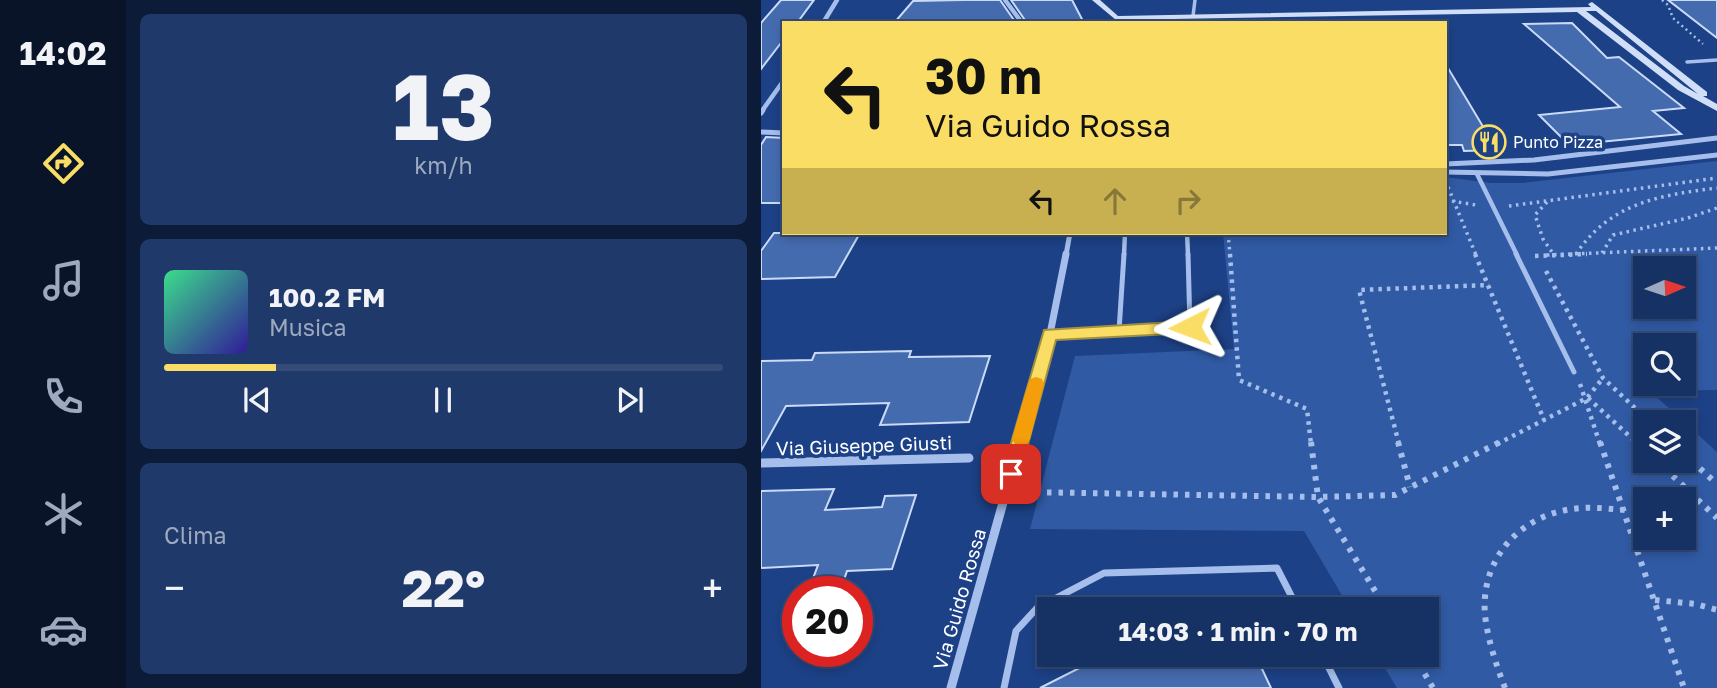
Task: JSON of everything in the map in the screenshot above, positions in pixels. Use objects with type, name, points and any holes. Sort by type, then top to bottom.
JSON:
[{"type":"street","points":[[824,21],[837,0]]},
{"type":"street","points":[[1005,0],[1021,21]]},
{"type":"street","points":[[1096,0],[1115,20],[1193,16],[1598,9]]},
{"type":"street","points":[[1568,0],[1681,88],[1717,108]]},
{"type":"street","points":[[1587,0],[1695,85],[1717,108]]},
{"type":"street","points":[[761,113],[782,83]]},
{"type":"street","points":[[761,132],[782,133]]},
{"type":"street","points":[[1447,164],[1534,160],[1717,138]]},
{"type":"street","points":[[1447,172],[1548,174],[1717,155]]},
{"type":"street","name":"Via Guido Rossa","points":[[951,688],[1050,334],[1070,235]]},
{"type":"street","name":"Via Giuseppe Giusti","points":[[761,464],[969,458]]},
{"type":"lane","points":[[1193,16],[1195,0]]},
{"type":"lane","points":[[1687,62],[1717,60]]},
{"type":"lane","points":[[1477,174],[1574,372]]},
{"type":"lane","points":[[1119,331],[1126,235]]},
{"type":"lane","points":[[1050,334],[1190,327],[1187,235]]},
{"type":"lane","points":[[1057,597],[1104,573],[1277,568],[1292,597]]},
{"type":"lane","points":[[1004,688],[1017,631],[1037,607]]},
{"type":"lane","points":[[1328,667],[1339,688]]},
{"type":"path","points":[[1662,0],[1668,5],[1673,18],[1705,46]]},
{"type":"path","points":[[1447,200],[1493,207],[1513,206],[1717,178]]},
{"type":"path","points":[[1448,186],[1544,419]]},
{"type":"path","points":[[1576,254],[1583,240],[1622,209],[1671,193],[1717,188]]},
{"type":"path","points":[[1509,199],[1513,206]]},
{"type":"path","points":[[1548,201],[1535,215],[1543,239],[1554,255]]},
{"type":"path","points":[[1602,253],[1613,235],[1689,218],[1717,208]]},
{"type":"path","points":[[1228,235],[1239,380],[1307,408],[1318,497],[1379,597]]},
{"type":"path","points":[[1532,243],[1603,377],[1637,410]]},
{"type":"path","points":[[1517,255],[1717,248]]},
{"type":"path","points":[[1410,487],[1359,290],[1489,285]]},
{"type":"path","points":[[1006,492],[1318,497],[1396,495],[1587,398],[1603,377]]},
{"type":"path","points":[[1587,398],[1633,439]]},
{"type":"path","points":[[1587,398],[1684,688]]},
{"type":"path","points":[[1696,465],[1717,484]]},
{"type":"path","points":[[1670,473],[1717,518]]},
{"type":"path","points":[[1505,688],[1493,655],[1486,606],[1490,572],[1504,543],[1526,523],[1555,510],[1599,506],[1625,510]]},
{"type":"path","points":[[1655,600],[1696,604],[1717,610]]},
{"type":"path","points":[[1421,667],[1434,688]]},
{"type":"shaded area","points":[[1717,161],[1717,390],[1696,390],[1696,333],[1633,333],[1633,396],[1655,396],[1671,410],[1633,410],[1633,473],[1696,473],[1696,433],[1717,452],[1717,688],[1397,688],[1384,667],[1439,667],[1439,597],[1343,597],[1304,531],[1030,529],[1075,356],[1234,349],[1223,235],[1447,235],[1447,177],[1491,183],[1522,183]]},
{"type":"building","points":[[781,0],[814,0],[798,21],[782,21],[782,42],[761,69],[761,23]]},
{"type":"building","points":[[1000,0],[1015,21],[896,21],[913,1]]},
{"type":"building","points":[[1011,0],[1072,0],[1083,21],[1026,21]]},
{"type":"building","points":[[1668,0],[1717,0],[1717,38]]},
{"type":"building","points":[[1572,23],[1607,58],[1619,57],[1684,108],[1653,111],[1681,134],[1569,145],[1539,115],[1620,107],[1524,24]]},
{"type":"building","points":[[1447,66],[1497,150],[1464,151],[1462,145],[1447,145]]},
{"type":"building","points":[[766,137],[782,138],[782,203],[761,203],[761,145]]},
{"type":"building","points":[[774,233],[859,235],[835,277],[761,279],[761,251]]},
{"type":"building","points":[[911,351],[909,357],[990,356],[969,422],[880,425],[889,403],[786,406],[761,451],[761,361],[812,360],[815,353]]},
{"type":"building","points":[[834,489],[825,510],[882,507],[885,496],[916,495],[892,569],[847,571],[845,576],[814,576],[818,565],[761,568],[761,491]]},
{"type":"building","points":[[1081,667],[1261,667],[1271,688],[1040,688]]},
{"type":"slow traffic","points":[[1021,439],[1036,384]]},
{"type":"place","name":"Punto Pizza","points":[[1489,142]]},
{"type":"route","points":[[1011,474],[1050,334],[1190,327]]}]
